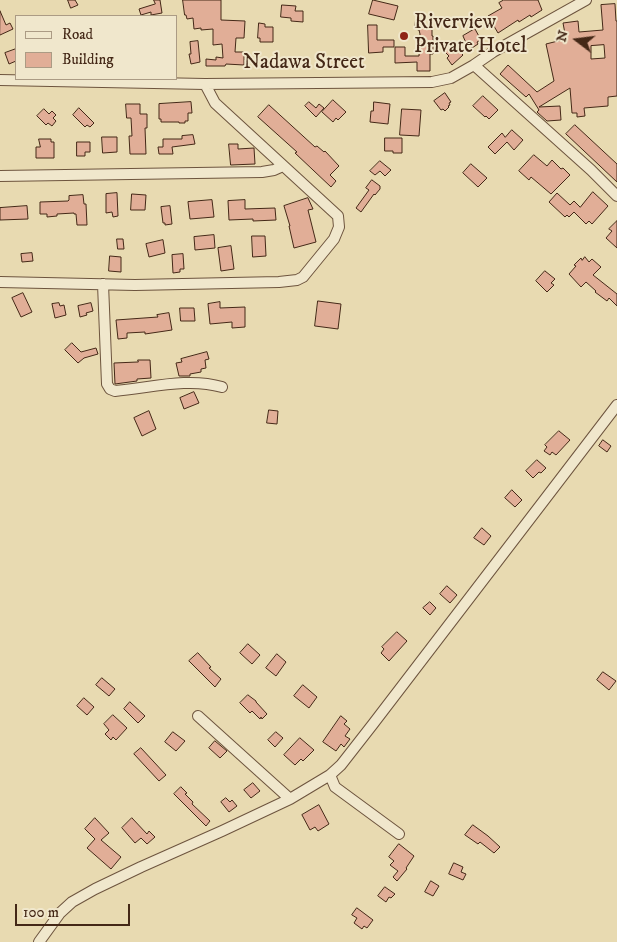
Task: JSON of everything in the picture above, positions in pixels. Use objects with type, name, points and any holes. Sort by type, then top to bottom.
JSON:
[{"type":"street","name":"Nadawa Street","points":[[0,80],[205,84],[432,82],[451,78],[493,52],[586,0]]},
{"type":"street","points":[[474,65],[591,170],[617,196]]},
{"type":"street","points":[[0,282],[135,285],[279,282],[297,280],[303,277],[334,239],[340,227],[338,216],[215,103],[205,84]]},
{"type":"street","points":[[0,176],[262,172],[283,166]]},
{"type":"street","points":[[103,284],[107,384],[110,389],[115,391],[193,383],[213,384],[222,387]]},
{"type":"street","points":[[39,942],[60,913],[72,902],[87,893],[141,866],[222,832],[290,799],[330,775],[341,765],[617,405]]},
{"type":"street","points":[[198,716],[290,799]]},
{"type":"street","points":[[330,775],[335,787],[399,834]]},
{"type":"building","points":[[68,0],[75,0],[78,5],[71,8]]},
{"type":"building","points":[[154,0],[160,0],[162,13],[151,15],[151,12],[141,15],[139,9],[155,4]]},
{"type":"building","points":[[183,0],[221,0],[221,20],[245,21],[244,38],[236,38],[235,52],[244,52],[244,65],[206,66],[206,59],[216,60],[216,57],[223,58],[222,44],[213,45],[213,29],[194,29],[193,18],[187,19],[185,15]]},
{"type":"building","points":[[373,0],[398,6],[394,20],[369,14]]},
{"type":"building","points":[[504,0],[538,0],[542,10],[519,22],[518,20],[498,33],[488,16],[502,8],[499,3]]},
{"type":"building","points":[[615,4],[617,21],[617,96],[608,97],[608,106],[584,108],[585,116],[577,117],[577,113],[572,113],[570,88],[539,107],[560,106],[561,120],[547,121],[537,112],[539,110],[529,94],[526,97],[500,74],[508,65],[537,92],[554,81],[546,44],[566,39],[563,23],[578,21],[579,32],[603,30],[601,5]],"holes":[[[604,45],[605,58],[591,59],[591,46]]]},
{"type":"building","points":[[282,5],[296,6],[295,11],[303,11],[303,22],[291,21],[291,18],[281,17]]},
{"type":"building","points":[[0,11],[6,25],[10,23],[13,29],[0,35]]},
{"type":"building","points":[[416,20],[423,21],[422,26],[432,26],[433,54],[430,54],[430,71],[417,71],[417,62],[395,63],[395,47],[405,47],[405,56],[419,56],[420,34],[419,30],[415,29]]},
{"type":"building","points":[[259,23],[265,24],[265,27],[273,27],[273,42],[260,42],[260,38],[258,38]]},
{"type":"building","points":[[368,25],[377,25],[377,40],[394,40],[394,47],[383,47],[383,52],[369,53]]},
{"type":"building","points":[[475,29],[481,40],[472,48],[468,42],[466,43],[463,36]]},
{"type":"building","points":[[198,41],[200,62],[191,64],[189,54],[191,54],[190,42]]},
{"type":"building","points":[[449,44],[455,51],[458,50],[463,55],[452,65],[447,58],[449,56],[443,50]]},
{"type":"building","points":[[15,49],[15,61],[9,64],[5,53]]},
{"type":"building","points":[[445,93],[451,102],[445,111],[441,110],[434,101]]},
{"type":"building","points":[[483,96],[498,110],[489,119],[473,106]]},
{"type":"building","points":[[333,100],[346,112],[333,122],[322,112]]},
{"type":"building","points":[[191,102],[192,113],[188,113],[188,121],[185,121],[185,123],[161,122],[161,119],[159,119],[159,104]]},
{"type":"building","points":[[309,102],[316,108],[319,104],[324,108],[316,117],[305,106]]},
{"type":"building","points":[[374,102],[390,104],[388,124],[370,122]]},
{"type":"building","points":[[126,104],[140,104],[140,114],[147,114],[147,128],[145,128],[146,154],[130,154],[131,118],[127,118]]},
{"type":"building","points":[[269,105],[315,147],[317,146],[325,151],[339,166],[330,175],[336,181],[331,187],[295,153],[297,152],[258,117]]},
{"type":"building","points":[[79,108],[94,123],[90,127],[87,125],[85,127],[73,115]]},
{"type":"building","points":[[44,109],[49,114],[52,111],[56,115],[53,118],[56,121],[52,126],[48,123],[46,125],[37,116]]},
{"type":"building","points":[[402,109],[421,110],[419,136],[400,135]]},
{"type":"building","points":[[575,125],[617,164],[617,182],[566,134]]},
{"type":"building","points":[[512,130],[523,140],[514,150],[507,142],[495,154],[488,147],[502,133],[505,137]]},
{"type":"building","points":[[193,135],[195,144],[172,147],[173,154],[159,154],[158,147],[163,147],[163,139],[182,139],[182,136]]},
{"type":"building","points":[[102,137],[117,137],[117,152],[103,153]]},
{"type":"building","points":[[385,138],[402,138],[402,153],[385,151]]},
{"type":"building","points":[[39,139],[51,139],[51,142],[54,142],[54,158],[36,158],[36,147],[40,147]]},
{"type":"building","points":[[77,142],[90,142],[90,152],[85,152],[85,156],[77,156]]},
{"type":"building","points":[[229,144],[238,144],[238,149],[254,148],[255,164],[231,165]]},
{"type":"building","points":[[534,155],[547,166],[552,160],[570,175],[551,194],[531,177],[529,180],[519,171]]},
{"type":"building","points":[[380,161],[391,170],[385,176],[380,171],[375,175],[370,171]]},
{"type":"building","points":[[471,164],[487,178],[478,187],[463,173]]},
{"type":"building","points":[[372,180],[380,186],[380,189],[361,212],[356,208],[369,190],[366,188]]},
{"type":"building","points":[[593,192],[608,206],[592,224],[589,221],[586,224],[574,212],[569,217],[567,215],[565,217],[549,202],[557,193],[570,205],[574,201],[580,207]]},
{"type":"building","points":[[117,193],[118,216],[113,217],[112,212],[106,213],[106,194]]},
{"type":"building","points":[[132,194],[146,195],[145,210],[131,210]]},
{"type":"building","points":[[83,195],[84,204],[86,204],[87,225],[77,225],[76,214],[74,213],[57,214],[57,216],[47,217],[47,214],[40,214],[40,202],[68,201],[69,196]]},
{"type":"building","points":[[308,198],[313,209],[308,210],[316,242],[294,248],[284,206]]},
{"type":"building","points":[[212,200],[214,217],[190,219],[188,202]]},
{"type":"building","points":[[245,200],[245,209],[275,208],[276,220],[229,220],[228,201]]},
{"type":"building","points":[[27,206],[28,219],[0,220],[0,208]]},
{"type":"building","points":[[170,206],[172,224],[165,225],[163,223],[161,207]]},
{"type":"building","points":[[617,221],[617,248],[606,238],[612,231],[609,229]]},
{"type":"building","points":[[214,235],[215,248],[195,250],[194,237]]},
{"type":"building","points":[[252,236],[265,236],[266,256],[253,257]]},
{"type":"building","points":[[117,239],[123,239],[124,249],[118,249]]},
{"type":"building","points":[[163,240],[165,253],[149,257],[146,244]]},
{"type":"building","points":[[231,246],[234,269],[221,271],[218,248]]},
{"type":"building","points":[[32,253],[33,261],[22,262],[21,254]]},
{"type":"building","points":[[183,254],[184,269],[173,273],[172,255]]},
{"type":"building","points":[[110,256],[121,257],[121,272],[109,271]]},
{"type":"building","points":[[585,257],[589,262],[592,259],[601,267],[593,275],[617,294],[617,306],[609,298],[607,301],[595,292],[586,282],[581,287],[569,274],[576,266],[574,265],[581,258],[582,260]]},
{"type":"building","points":[[545,271],[555,279],[551,283],[554,285],[547,292],[536,281]]},
{"type":"building","points":[[23,293],[32,312],[21,317],[12,298]]},
{"type":"building","points":[[318,301],[341,304],[338,329],[315,326]]},
{"type":"building","points":[[220,302],[220,308],[245,307],[245,327],[232,328],[232,322],[210,324],[208,304]]},
{"type":"building","points":[[59,303],[60,306],[64,305],[66,315],[55,318],[52,304]]},
{"type":"building","points":[[91,303],[93,311],[80,317],[78,306]]},
{"type":"building","points":[[180,308],[194,308],[195,321],[181,321]]},
{"type":"building","points":[[169,313],[172,330],[145,334],[145,332],[127,333],[127,338],[118,339],[116,320],[158,317],[157,315]]},
{"type":"building","points":[[72,343],[81,352],[96,348],[98,354],[84,358],[78,363],[65,350]]},
{"type":"building","points":[[207,352],[209,359],[205,360],[206,368],[201,369],[201,372],[190,374],[190,376],[179,376],[176,363],[182,362],[181,359]]},
{"type":"building","points":[[138,360],[150,360],[151,378],[115,384],[114,363],[138,362]]},
{"type":"building","points":[[194,392],[199,403],[184,409],[180,398]]},
{"type":"building","points":[[269,410],[278,411],[277,424],[267,423]]},
{"type":"building","points":[[149,411],[156,429],[142,436],[134,418]]},
{"type":"building","points":[[559,431],[570,440],[556,455],[552,452],[550,455],[544,451],[547,447],[545,445]]},
{"type":"building","points":[[603,440],[611,446],[607,452],[599,446]]},
{"type":"building","points":[[537,460],[546,468],[533,478],[526,471]]},
{"type":"building","points":[[512,490],[522,500],[515,507],[505,498]]},
{"type":"building","points":[[482,528],[491,536],[484,545],[474,538]]},
{"type":"building","points":[[447,586],[457,595],[450,603],[440,594]]},
{"type":"building","points":[[430,602],[436,608],[430,615],[423,608]]},
{"type":"building","points":[[397,632],[407,641],[389,661],[381,653],[384,649],[382,647]]},
{"type":"building","points":[[248,644],[260,655],[252,664],[240,653]]},
{"type":"building","points":[[198,653],[211,667],[209,668],[221,679],[215,687],[189,661]]},
{"type":"building","points":[[277,654],[286,662],[276,676],[266,668]]},
{"type":"building","points":[[603,672],[616,681],[609,690],[597,680]]},
{"type":"building","points":[[102,678],[115,689],[109,696],[96,685]]},
{"type":"building","points":[[303,685],[317,697],[309,708],[294,696]]},
{"type":"building","points":[[248,695],[267,714],[262,719],[252,711],[250,713],[240,703]]},
{"type":"building","points":[[84,698],[94,707],[87,715],[77,706]]},
{"type":"building","points":[[130,702],[145,716],[138,723],[124,709]]},
{"type":"building","points":[[113,715],[127,728],[116,740],[113,737],[111,740],[105,734],[109,730],[104,724]]},
{"type":"building","points":[[341,716],[347,721],[344,724],[350,729],[345,736],[350,739],[344,747],[341,744],[336,751],[323,742]]},
{"type":"building","points":[[173,732],[185,741],[176,751],[165,742]]},
{"type":"building","points":[[276,732],[283,738],[275,747],[268,740]]},
{"type":"building","points":[[300,738],[314,750],[303,761],[301,759],[295,765],[284,755]]},
{"type":"building","points":[[215,741],[227,751],[220,758],[209,748]]},
{"type":"building","points":[[141,748],[166,775],[159,781],[134,754]]},
{"type":"building","points":[[253,783],[260,791],[251,798],[244,790]]},
{"type":"building","points":[[181,787],[193,802],[192,804],[210,821],[206,826],[174,794]]},
{"type":"building","points":[[226,798],[230,802],[232,800],[237,806],[229,812],[221,802]]},
{"type":"building","points":[[319,805],[329,824],[318,831],[315,827],[310,830],[302,815]]},
{"type":"building","points":[[95,818],[109,833],[101,840],[121,857],[111,869],[87,848],[95,839],[85,829]]},
{"type":"building","points":[[132,818],[147,834],[149,831],[155,837],[147,844],[141,838],[135,843],[122,828]]},
{"type":"building","points":[[473,825],[500,847],[494,853],[480,842],[478,844],[465,835]]},
{"type":"building","points":[[399,844],[414,856],[407,869],[397,881],[393,877],[398,871],[390,865],[394,861],[389,857]]},
{"type":"building","points":[[454,863],[463,867],[461,872],[466,874],[463,880],[449,874]]},
{"type":"building","points":[[431,881],[439,886],[433,896],[425,892]]},
{"type":"building","points":[[385,887],[395,894],[391,898],[389,897],[386,902],[378,896]]},
{"type":"building","points":[[357,908],[373,920],[367,928],[364,926],[362,929],[354,923],[357,918],[352,915]]},
{"type":"place","name":"Riverview Private Hotel","points":[[404,36]]}]
